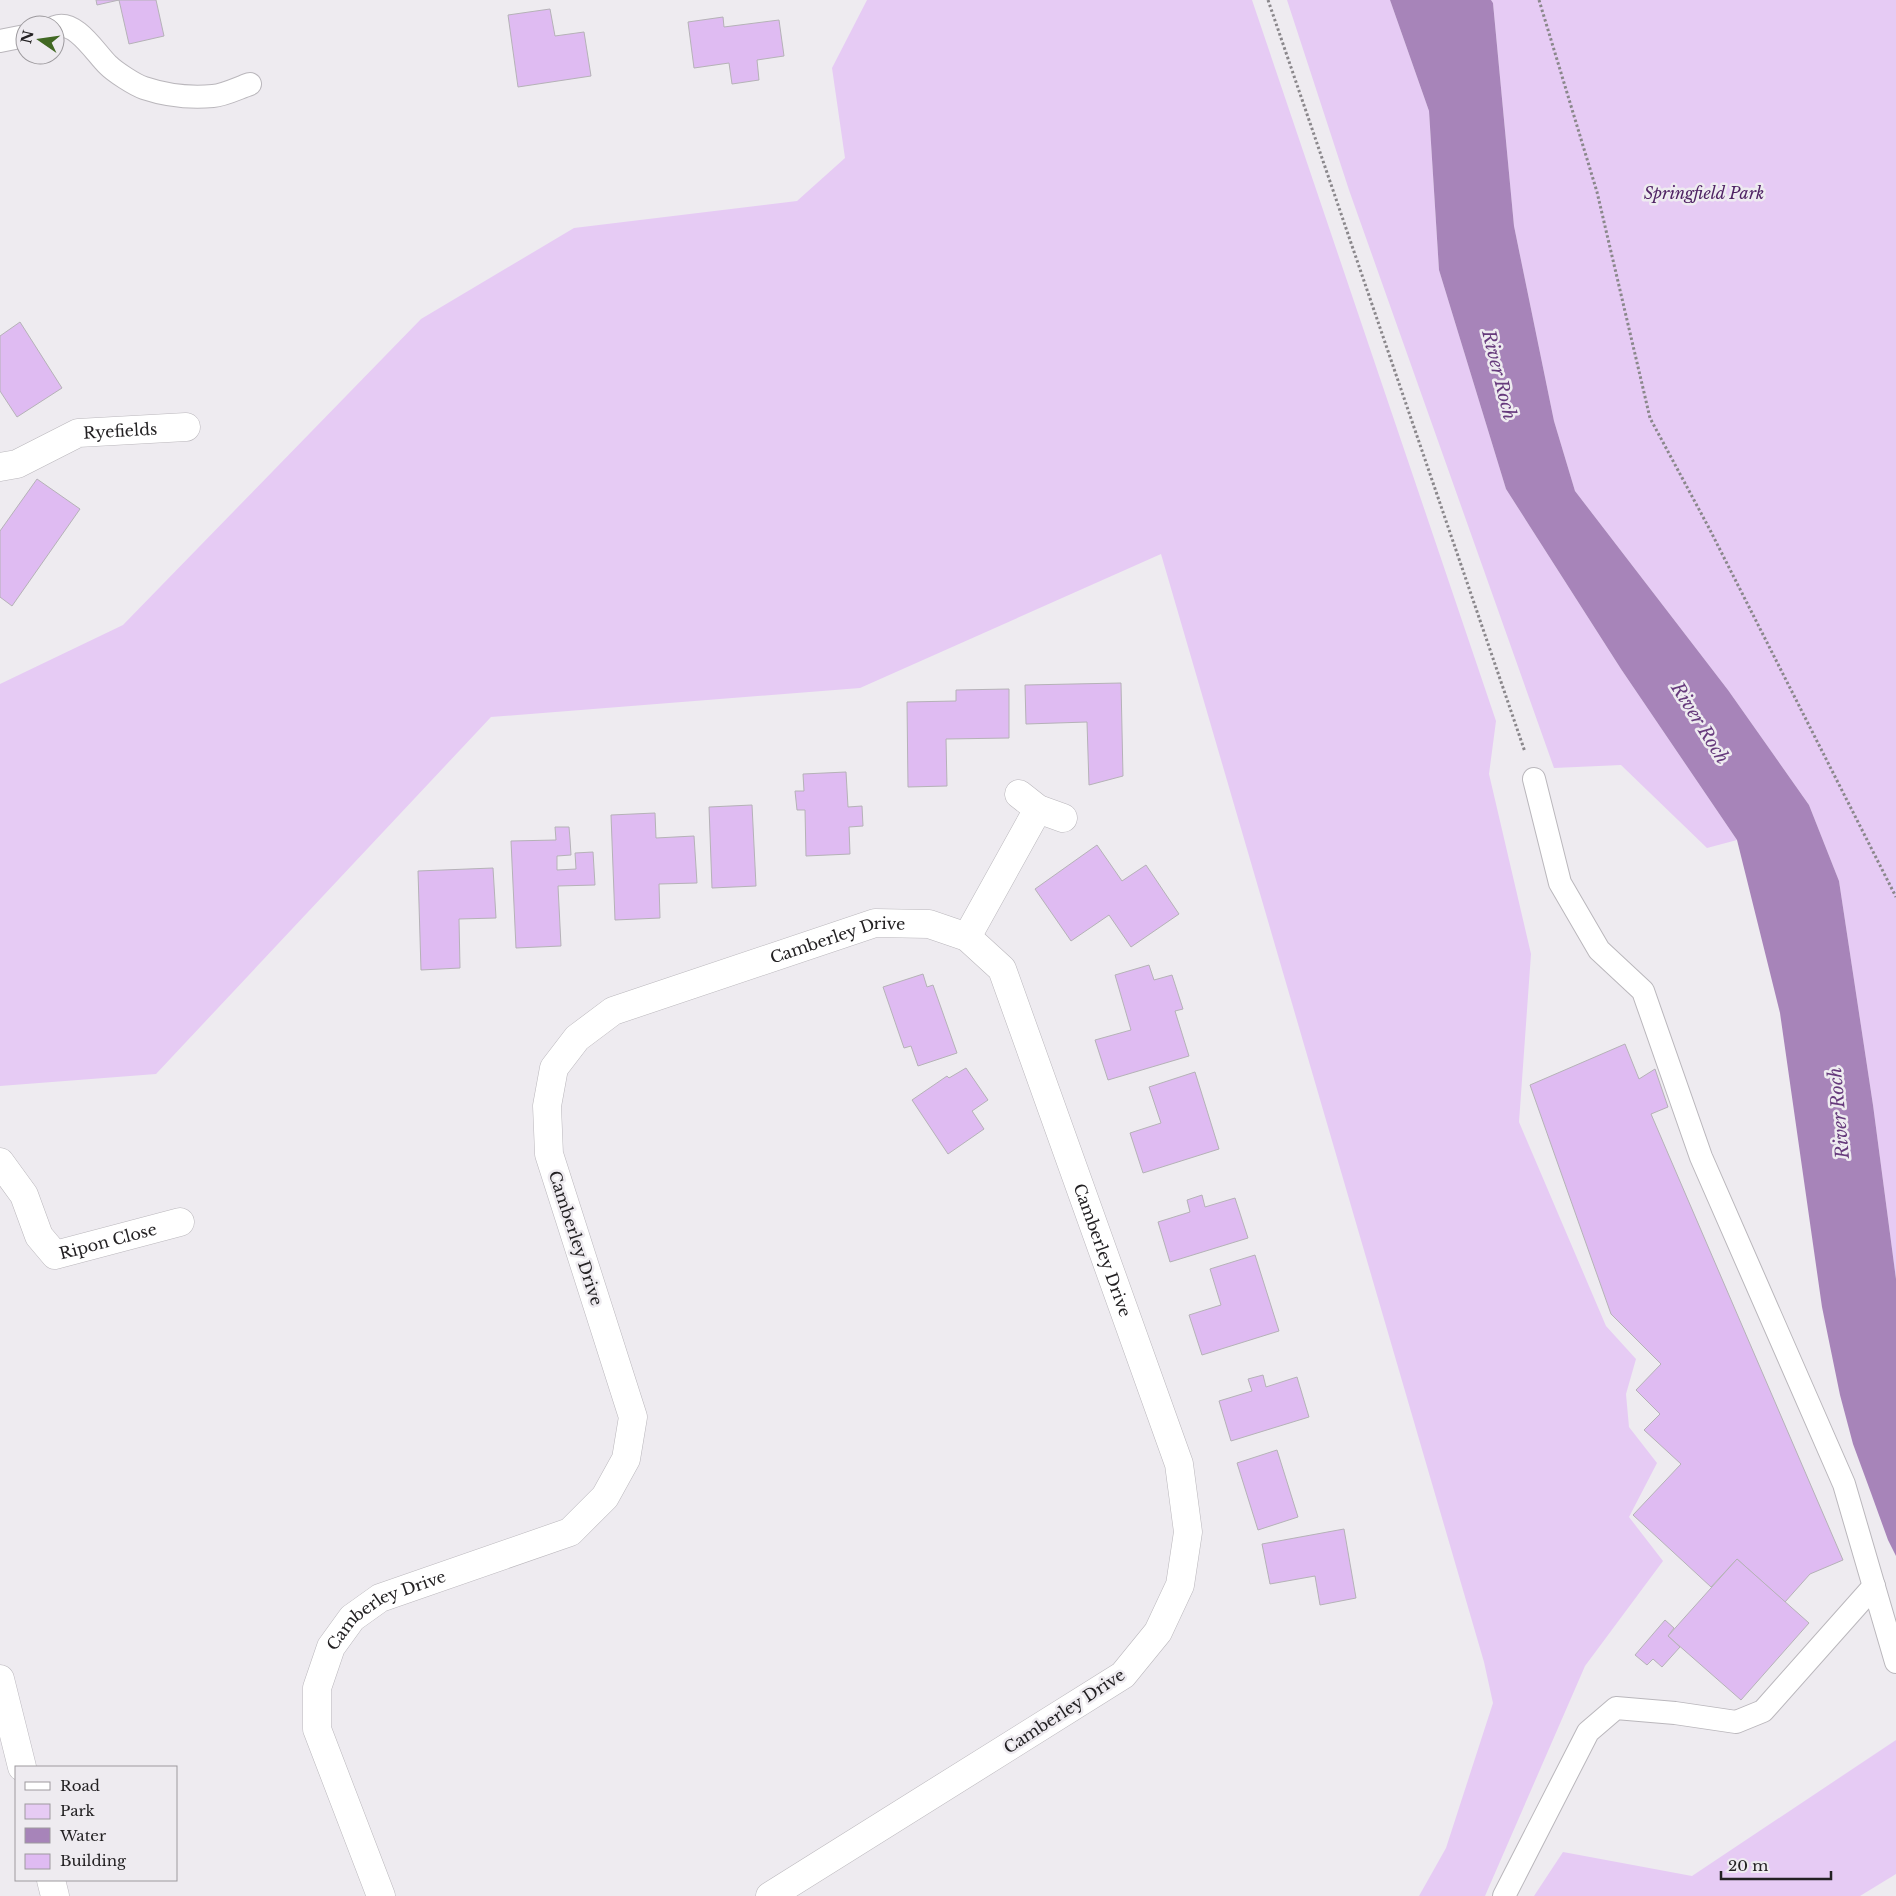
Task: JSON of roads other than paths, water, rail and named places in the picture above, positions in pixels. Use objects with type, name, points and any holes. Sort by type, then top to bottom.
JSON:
[{"type":"street","name":"Ryefields","points":[[0,467],[17,464],[78,433],[186,427]]},
{"type":"street","points":[[967,937],[1028,802],[1063,818]]},
{"type":"street","name":"Camberley Drive","points":[[380,1896],[317,1729],[317,1688],[331,1647],[352,1618],[380,1598],[570,1532],[605,1497],[626,1459],[633,1417],[549,1154],[547,1106],[554,1068],[577,1038],[613,1011],[875,922],[929,924],[967,937],[1002,969],[1179,1464],[1188,1532],[1180,1585],[1158,1632],[1123,1676],[770,1896]]},
{"type":"street","name":"Ripon Close","points":[[0,1162],[24,1195],[39,1236],[55,1255],[180,1222]]},
{"type":"street","points":[[0,1679],[22,1766]]},
{"type":"street","points":[[51,1881],[55,1896]]},
{"type":"lane","points":[[65,26],[70,27],[90,44],[108,66],[142,88],[174,95],[214,96],[250,84]]},
{"type":"lane","points":[[0,41],[15,38]]},
{"type":"lane","points":[[1534,779],[1560,882],[1599,950],[1643,991],[1701,1157],[1844,1484],[1896,1662]]},
{"type":"lane","points":[[1504,1896],[1588,1732],[1616,1708],[1675,1713],[1736,1722],[1764,1711],[1874,1586]]},
{"type":"water","name":"River Roch","points":[[1390,0],[1491,0],[1493,3],[1514,226],[1554,421],[1575,491],[1728,690],[1809,805],[1839,881],[1873,1105],[1896,1279],[1896,1556],[1888,1540],[1853,1444],[1840,1395],[1822,1307],[1780,1013],[1737,840],[1621,669],[1506,489],[1439,270],[1429,111]]},
{"type":"park label","name":"Springfield Park","points":[[1704,193]]}]
